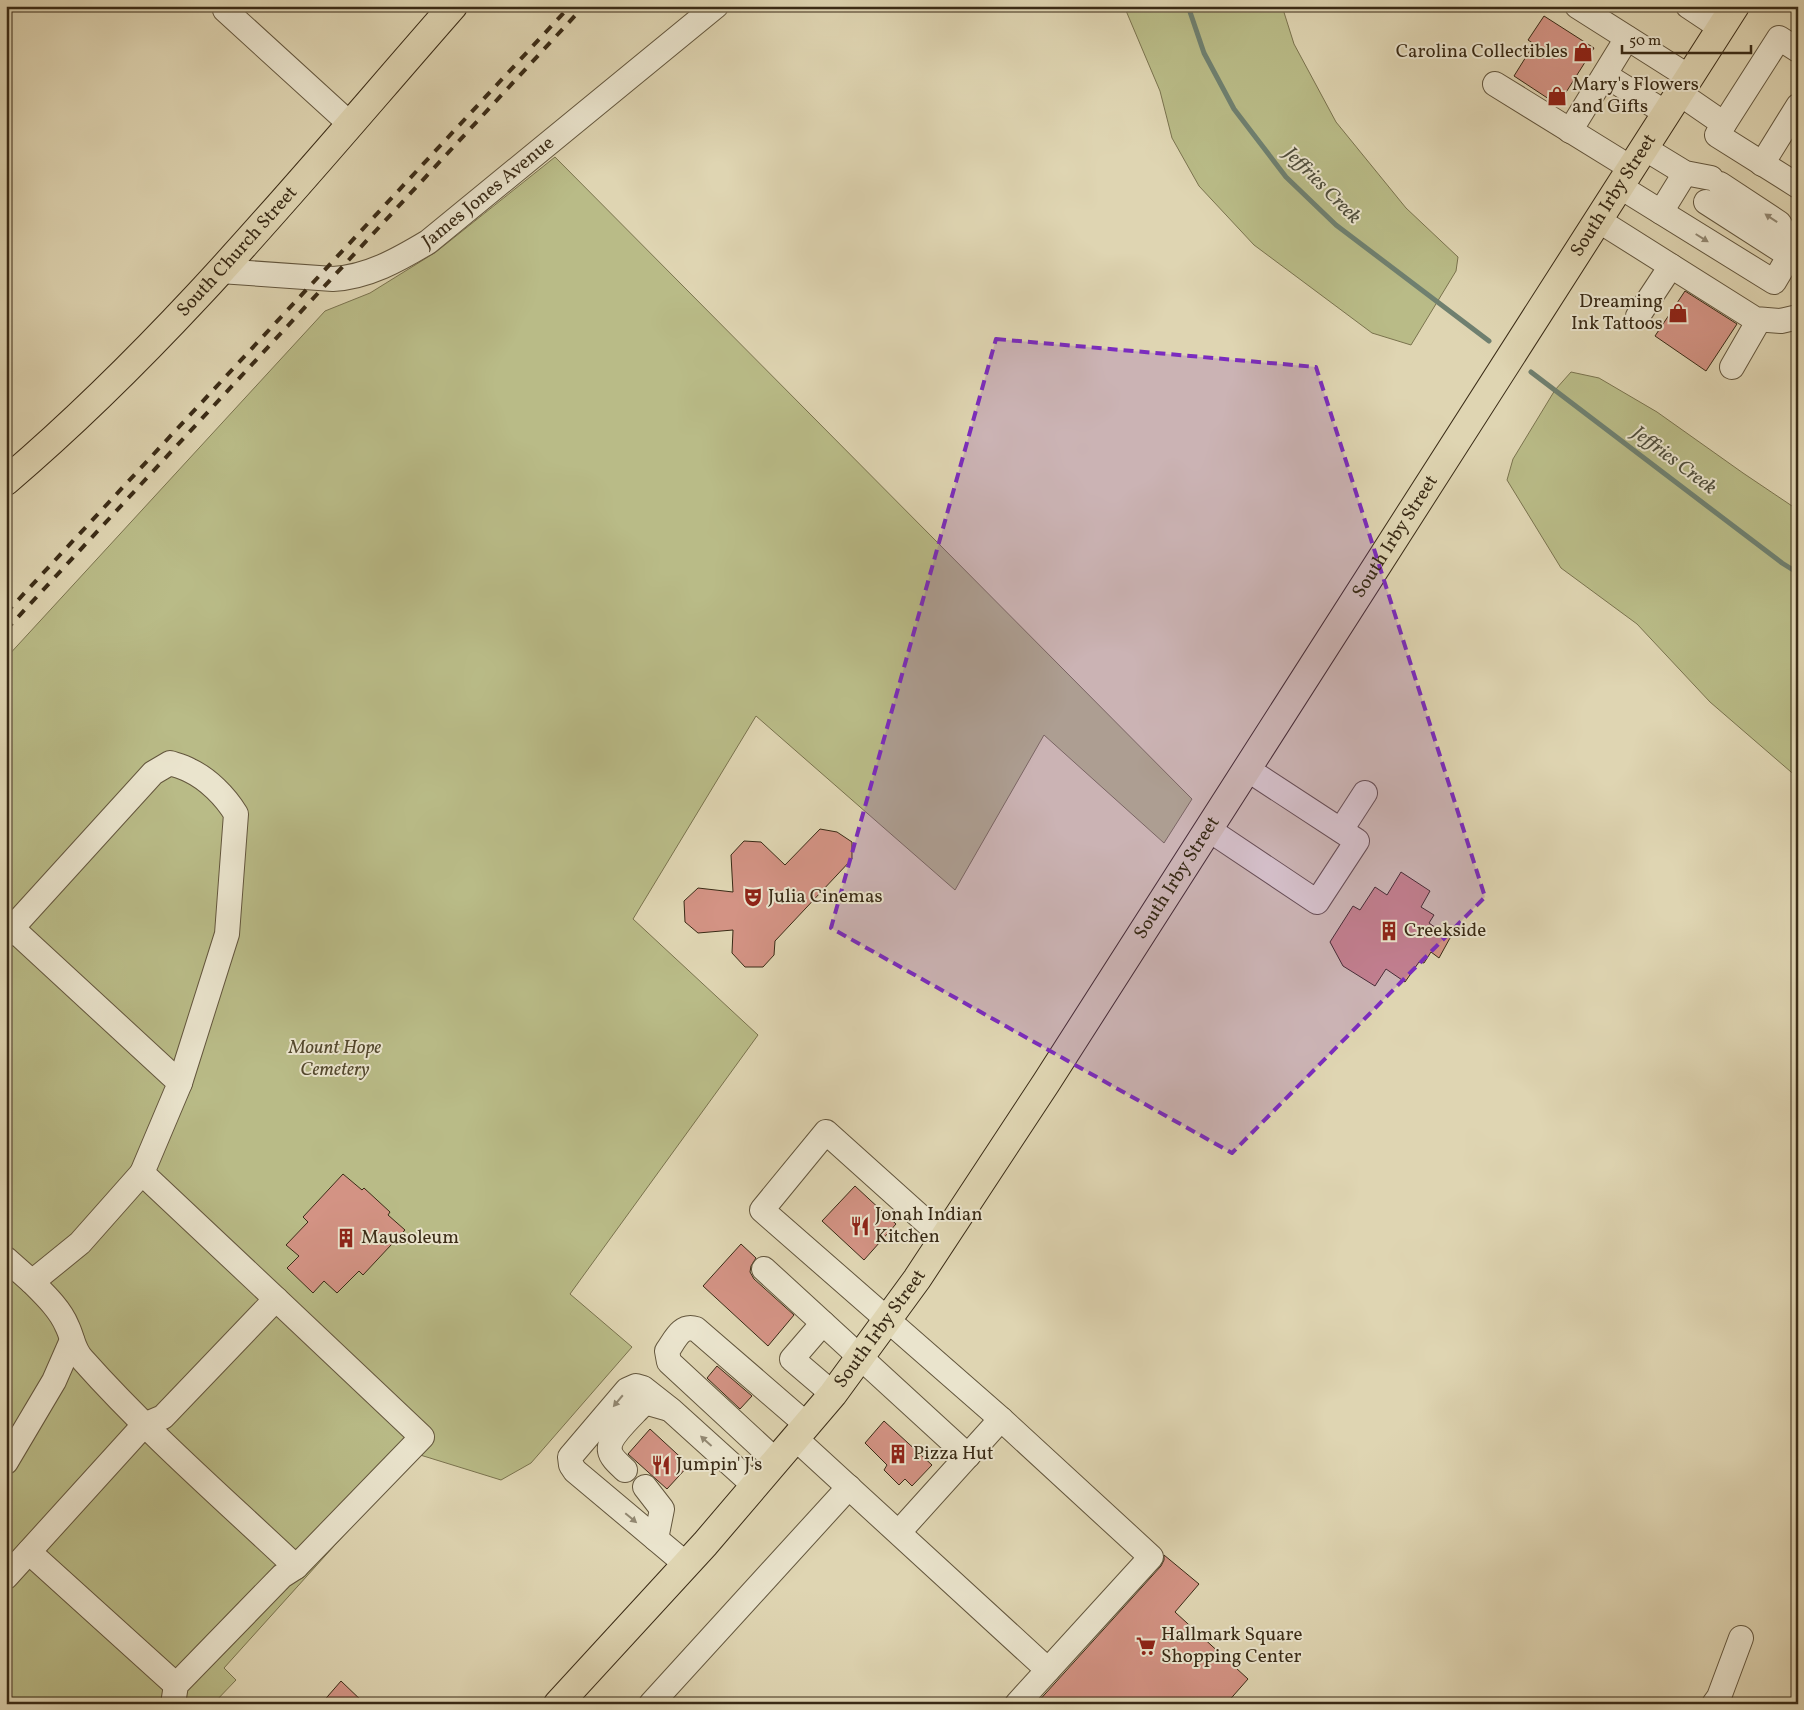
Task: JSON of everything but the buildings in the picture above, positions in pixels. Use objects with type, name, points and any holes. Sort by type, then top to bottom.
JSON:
[{"type":"main road","name":"South Church Street","points":[[6,481],[97,398],[182,312],[453,6]]},
{"type":"main road","name":"South Irby Street","points":[[558,1704],[687,1565],[833,1394],[944,1238],[1728,17]]},
{"type":"street","name":"James Jones Avenue","points":[[220,271],[332,279],[349,278],[395,262],[428,242],[716,6]]},
{"type":"street","points":[[1577,6],[1627,38],[1678,95],[1724,124]]},
{"type":"street","points":[[1688,6],[1728,17]]},
{"type":"street","points":[[225,10],[350,124]]},
{"type":"street","points":[[1570,131],[1627,38]]},
{"type":"street","points":[[1798,50],[1779,38],[1717,135],[1798,186]]},
{"type":"street","points":[[1604,75],[1678,95]]},
{"type":"street","points":[[1495,84],[1631,167],[1699,186],[1780,223],[1794,248],[1791,264],[1774,282],[1661,212],[1631,167]]},
{"type":"street","points":[[1762,164],[1798,106]]},
{"type":"street","points":[[1661,212],[1699,186]]},
{"type":"street","points":[[1598,220],[1755,319],[1780,321],[1798,317]]},
{"type":"street","points":[[1638,316],[1671,266]]},
{"type":"street","points":[[1732,367],[1759,320]]},
{"type":"street","points":[[32,1282],[80,1243],[142,1173],[180,1083],[226,934],[236,814],[228,800],[212,785],[189,770],[170,763],[153,773],[9,932],[180,1083]]},
{"type":"street","points":[[1208,829],[1317,902],[1357,841],[1246,769]]},
{"type":"street","points":[[1342,830],[1365,793]]},
{"type":"street","points":[[944,1238],[826,1132],[762,1210],[1001,1419],[1151,1557],[1017,1704]]},
{"type":"street","points":[[29,1552],[175,1695],[282,1576],[296,1567],[422,1437],[142,1173]]},
{"type":"street","points":[[6,1259],[45,1295],[67,1325],[74,1348],[98,1377],[144,1425],[296,1567]]},
{"type":"street","points":[[764,1269],[968,1456]]},
{"type":"street","points":[[6,1577],[144,1425],[163,1417],[276,1299]]},
{"type":"street","points":[[823,1323],[792,1359],[833,1394]]},
{"type":"street","points":[[776,1461],[669,1362],[667,1350],[683,1329],[690,1326],[696,1329],[801,1432],[849,1487],[1048,1670]]},
{"type":"street","points":[[6,1462],[54,1381],[72,1340]]},
{"type":"street","points":[[54,1381],[98,1377]]},
{"type":"street","points":[[687,1565],[570,1465],[570,1457],[627,1390],[636,1386],[643,1388],[671,1410],[755,1486]]},
{"type":"street","points":[[625,1470],[609,1451],[611,1440],[641,1406],[648,1403],[671,1410]]},
{"type":"street","points":[[899,1532],[1001,1419]]},
{"type":"street","points":[[645,1487],[662,1509],[656,1539]]},
{"type":"street","points":[[651,1704],[849,1487]]},
{"type":"street","points":[[1714,1704],[1719,1697],[1741,1638]]},
{"type":"highlighted area","points":[[996,339],[1316,367],[1485,897],[1232,1153],[831,928]]},
{"type":"green space","points":[[1124,6],[1282,6],[1294,44],[1336,122],[1406,208],[1458,257],[1456,271],[1411,345],[1372,333],[1254,245],[1199,186],[1172,138],[1160,91]]},
{"type":"green space","name":"Mount Hope Cemetery","points":[[555,157],[1192,799],[1164,843],[1044,735],[955,890],[756,716],[633,919],[758,1035],[570,1294],[632,1347],[531,1463],[501,1480],[417,1454],[224,1668],[236,1680],[213,1704],[6,1704],[6,658],[325,311],[370,293],[436,252]]},
{"type":"green space","points":[[1571,372],[1599,378],[1657,412],[1798,510],[1798,778],[1710,702],[1637,624],[1561,568],[1507,480],[1513,459],[1555,390]]},
{"type":"waterway","name":"Jeffries Creek","points":[[1188,6],[1204,53],[1234,109],[1286,177],[1336,225],[1489,341]]},
{"type":"waterway","name":"Jeffries Creek","points":[[1531,372],[1782,563],[1798,573]]},
{"type":"railway","points":[[6,613],[570,6]]},
{"type":"railway","points":[[6,630],[584,6]]},
{"type":"place","name":"Carolina Collectibles","points":[[1583,52]]},
{"type":"place","name":"Mary's Flowers and Gifts","points":[[1557,96]]},
{"type":"place","name":"Dreaming Ink Tattoos","points":[[1678,313]]},
{"type":"place","name":"Julia Cinemas","points":[[753,897]]},
{"type":"place","name":"Creekside","points":[[1389,931]]},
{"type":"place","name":"Jonah Indian Kitchen","points":[[860,1226]]},
{"type":"place","name":"Mausoleum","points":[[346,1238]]},
{"type":"place","name":"Pizza Hut","points":[[898,1454]]},
{"type":"place","name":"Jumpin' J's","points":[[661,1465]]},
{"type":"place","name":"Hallmark Square Shopping Center","points":[[1146,1646]]}]
